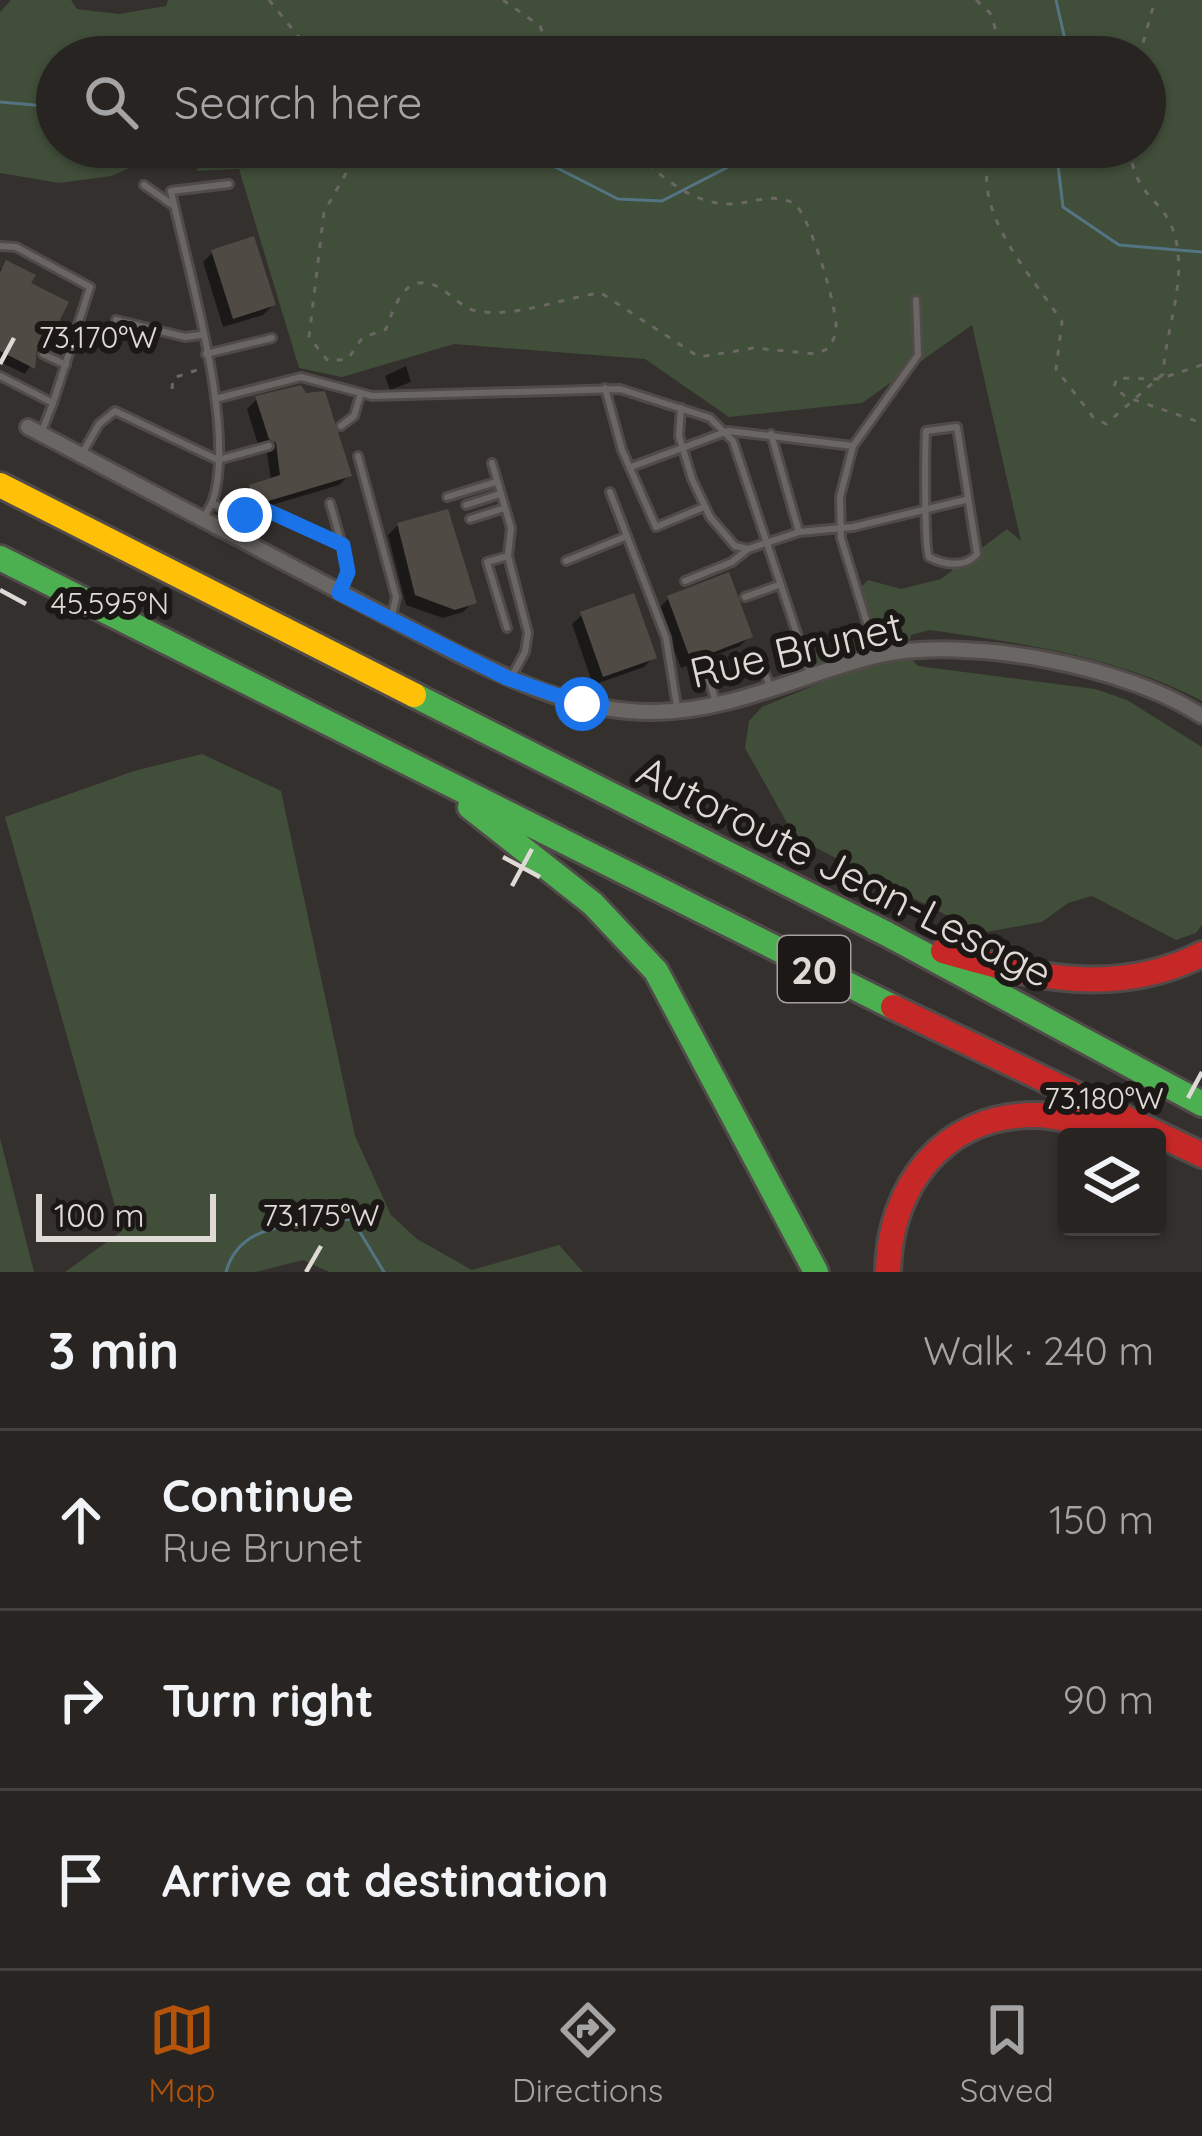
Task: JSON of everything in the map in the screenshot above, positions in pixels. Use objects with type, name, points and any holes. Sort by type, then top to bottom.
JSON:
[{"type":"highway","name":"Autoroute Jean-Lesage","points":[[0,485],[887,934],[1202,1104]]},
{"type":"highway","name":"20","points":[[0,558],[867,996],[1202,1158]]},
{"type":"highway","points":[[430,776],[593,904],[656,971],[816,1272]]},
{"type":"highway","points":[[887,934],[1022,974],[1082,981],[1154,976],[1202,954]]},
{"type":"highway","points":[[888,1272],[890,1224],[901,1194],[924,1160],[956,1135],[996,1119],[1036,1115],[1088,1128]]},
{"type":"highway","points":[[1166,1149],[1202,1158]]},
{"type":"street","name":"Rue Brunet","points":[[34,430],[202,520],[282,556],[339,593],[510,680],[594,706],[677,711],[717,705],[886,654],[969,653],[1116,674],[1152,686],[1202,716]]},
{"type":"lane","points":[[144,184],[174,206]]},
{"type":"lane","points":[[202,520],[212,503],[218,460],[215,399],[171,191],[229,184]]},
{"type":"lane","points":[[0,246],[16,247],[90,287],[68,365],[34,430]]},
{"type":"lane","points":[[867,623],[839,527],[840,497],[853,446],[914,365],[921,338],[916,300]]},
{"type":"lane","points":[[116,320],[185,337],[201,335]]},
{"type":"lane","points":[[205,354],[272,338]]},
{"type":"lane","points":[[43,353],[68,365]]},
{"type":"lane","points":[[0,376],[52,403]]},
{"type":"lane","points":[[215,399],[302,377],[361,394],[605,388],[681,408],[728,431],[853,446]]},
{"type":"lane","points":[[605,388],[656,526],[705,507]]},
{"type":"lane","points":[[341,426],[352,420],[361,394]]},
{"type":"lane","points":[[681,408],[681,447],[705,507],[730,542],[748,548],[799,532],[965,500]]},
{"type":"lane","points":[[82,455],[99,424],[115,411],[218,460],[268,446]]},
{"type":"lane","points":[[957,427],[965,500],[977,554],[963,564],[937,561],[925,551],[930,508],[926,431],[957,427]]},
{"type":"lane","points":[[631,467],[728,431]]},
{"type":"lane","points":[[728,431],[811,677]]},
{"type":"lane","points":[[771,434],[799,532]]},
{"type":"lane","points":[[358,456],[396,597],[391,620]]},
{"type":"lane","points":[[492,463],[512,528],[508,556],[527,644],[510,680]]},
{"type":"lane","points":[[447,497],[496,482]]},
{"type":"lane","points":[[610,492],[666,638],[677,711]]},
{"type":"lane","points":[[466,505],[500,494]]},
{"type":"lane","points":[[212,503],[237,515],[266,510],[343,545]]},
{"type":"lane","points":[[330,503],[348,572],[339,593]]},
{"type":"lane","points":[[470,519],[505,508]]},
{"type":"lane","points":[[566,562],[628,536]]},
{"type":"lane","points":[[685,581],[732,562],[748,548]]},
{"type":"lane","points":[[507,628],[488,562],[508,556]]},
{"type":"lane","points":[[745,597],[778,585]]},
{"type":"lane","points":[[504,616],[522,611]]},
{"type":"lane","points":[[717,705],[707,674],[758,656],[771,689]]},
{"type":"path","points":[[269,0],[298,36]]},
{"type":"path","points":[[503,0],[540,26],[544,36]]},
{"type":"path","points":[[976,0],[990,13],[998,36]]},
{"type":"path","points":[[1145,36],[1155,0]]},
{"type":"path","points":[[349,168],[324,212],[309,337],[328,361],[348,359],[362,338],[386,329],[408,287],[418,283],[442,287],[465,308],[482,312],[518,311],[601,293],[679,349],[699,357],[754,348],[816,354],[829,348],[837,331],[832,301],[805,213],[792,202],[766,198],[712,203],[681,191],[653,168]]},
{"type":"path","points":[[986,168],[989,198],[1029,282],[1062,322],[1056,369],[1060,380],[1099,423],[1115,420],[1159,379],[1202,365]]},
{"type":"path","points":[[1133,168],[1134,179],[1167,218],[1175,236],[1180,288],[1167,320],[1159,379]]},
{"type":"path","points":[[172,389],[173,378],[196,370]]},
{"type":"path","points":[[1159,379],[1117,378],[1119,393],[1202,423]]},
{"type":"green space","points":[[11,0],[71,0],[77,9],[119,14],[166,6],[168,0],[1202,0],[1202,701],[1103,662],[1001,641],[930,630],[911,635],[906,653],[918,666],[1095,689],[1127,700],[1202,747],[1202,925],[1196,933],[1176,940],[1092,896],[1068,903],[1042,922],[981,933],[795,837],[745,748],[749,721],[762,707],[820,683],[815,656],[820,646],[868,630],[859,589],[868,580],[901,589],[941,579],[1007,529],[1021,541],[972,325],[862,403],[729,417],[645,359],[454,344],[342,377],[299,368],[239,169],[197,171],[198,168],[1166,168],[1166,36],[36,36],[36,168],[130,168],[111,176],[59,183],[0,173],[0,12]]},
{"type":"green space","points":[[202,754],[281,791],[355,1136],[391,1215],[417,1239],[472,1270],[559,1245],[583,1272],[329,1272],[303,1260],[256,1272],[65,1272],[122,1231],[5,817],[134,771]]},
{"type":"green space","points":[[0,1138],[34,1272],[0,1272]]},
{"type":"building","points":[[254,236],[276,305],[233,319],[211,250]]},
{"type":"building","points":[[6,260],[36,275],[31,283],[69,302],[46,347],[37,350],[35,369],[0,351],[0,272]]},
{"type":"building","points":[[301,385],[306,393],[325,391],[352,476],[255,505],[249,485],[280,475],[276,443],[269,439],[255,396]]},
{"type":"building","points":[[448,509],[477,603],[455,610],[415,595],[397,523]]},
{"type":"building","points":[[729,572],[753,637],[691,661],[667,596]]},
{"type":"building","points":[[634,593],[657,658],[603,677],[580,612]]},
{"type":"waterway","points":[[1056,0],[1064,36]]},
{"type":"waterway","points":[[0,102],[36,105]]},
{"type":"waterway","points":[[557,168],[618,199],[662,201],[726,168]]},
{"type":"waterway","points":[[1058,168],[1063,207],[1119,245],[1202,252]]},
{"type":"waterway","points":[[226,1272],[245,1242],[259,1234],[352,1219],[384,1272]]},
{"type":"traffic: fast","points":[[0,558],[893,1007]]},
{"type":"traffic: fast","points":[[414,695],[887,934],[1202,1104]]},
{"type":"traffic: fast","points":[[470,807],[593,904],[656,971],[816,1272]]},
{"type":"traffic: slow","points":[[0,485],[414,695]]},
{"type":"traffic: jam","points":[[943,951],[1009,969],[1074,979],[1138,976],[1202,954]]},
{"type":"traffic: jam","points":[[893,1007],[1202,1155]]},
{"type":"traffic: jam","points":[[888,1272],[898,1212],[927,1162],[948,1142],[1002,1118],[1045,1116],[1095,1128]]},
{"type":"route","points":[[245,515],[266,510],[331,544],[343,545],[348,572],[339,593],[507,678],[582,704]]}]
